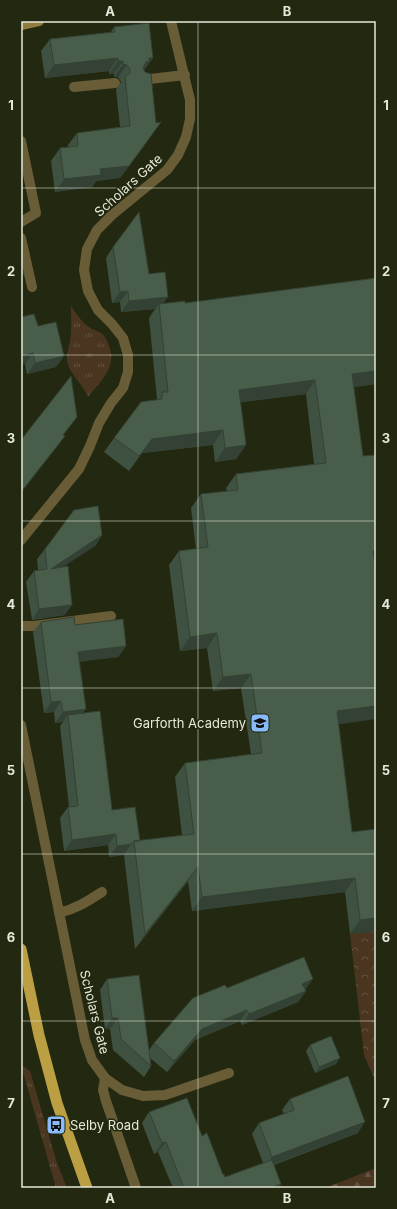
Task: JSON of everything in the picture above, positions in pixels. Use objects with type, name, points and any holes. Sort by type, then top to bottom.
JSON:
[{"type":"highway","points":[[21,949],[39,1035],[57,1103],[87,1188]]},
{"type":"main road","points":[[21,25],[39,21]]},
{"type":"street","name":"Scholars Gate","points":[[21,540],[79,469],[99,423],[123,388],[128,372],[128,355],[122,338],[112,324],[98,310],[88,291],[84,270],[87,249],[97,230],[112,215],[167,170],[178,154],[186,138],[190,119],[190,100],[171,21]]},
{"type":"street","points":[[141,80],[185,75]]},
{"type":"street","points":[[74,87],[115,83]]},
{"type":"street","points":[[21,141],[36,213],[21,222]]},
{"type":"street","points":[[21,238],[32,287]]},
{"type":"street","points":[[21,626],[34,626],[111,616]]},
{"type":"street","name":"Scholars Gate","points":[[21,724],[85,1040],[92,1060],[105,1078],[122,1090],[143,1096],[165,1095],[229,1073]]},
{"type":"street","points":[[60,913],[84,904],[102,892]]},
{"type":"street","points":[[105,1078],[103,1090],[106,1101],[136,1188]]},
{"type":"green space","points":[[71,306],[86,325],[103,335],[107,340],[110,349],[111,363],[109,369],[88,397],[67,362],[71,332]]},
{"type":"green space","points":[[376,931],[376,1083],[364,1055],[350,934]]},
{"type":"green space","points":[[21,1065],[30,1071],[57,1163],[67,1188],[56,1188]]},
{"type":"green space","points":[[376,1168],[376,1188],[325,1188]]},
{"type":"building","points":[[149,23],[153,58],[149,58],[149,61],[146,62],[143,68],[145,72],[151,74],[156,123],[161,122],[129,166],[100,169],[101,175],[64,179],[60,148],[78,146],[77,133],[130,126],[125,77],[130,73],[130,69],[127,65],[123,64],[123,61],[118,61],[118,58],[54,65],[50,39],[115,32],[114,27]]},
{"type":"building","points":[[139,212],[149,274],[165,272],[168,297],[129,301],[128,291],[120,292],[113,247]]},
{"type":"building","points":[[21,263],[24,274],[21,275]]},
{"type":"building","points":[[376,278],[376,371],[352,374],[363,456],[376,455],[376,551],[373,551],[376,571],[376,706],[337,711],[352,832],[376,829],[376,918],[360,920],[355,878],[202,897],[198,867],[145,934],[134,841],[194,834],[185,763],[262,753],[251,674],[223,677],[217,633],[190,637],[179,551],[208,547],[201,494],[238,490],[236,474],[326,463],[315,380],[239,390],[246,445],[225,448],[223,430],[152,439],[139,456],[114,438],[141,402],[162,399],[162,392],[168,392],[159,304],[185,301],[185,303]]},
{"type":"building","points":[[34,314],[38,326],[56,322],[64,356],[35,363],[33,353],[21,356],[21,317]]},
{"type":"building","points":[[71,376],[77,417],[63,435],[65,436],[21,492],[21,440]]},
{"type":"building","points":[[98,506],[102,535],[51,569],[68,566],[72,605],[39,609],[34,571],[47,569],[45,549],[74,510]]},
{"type":"building","points":[[74,617],[75,625],[123,619],[126,646],[78,652],[86,709],[63,712],[61,701],[51,702],[41,622]]},
{"type":"building","points":[[100,711],[112,810],[135,807],[140,841],[134,841],[131,844],[117,846],[116,834],[72,840],[68,807],[78,806],[68,715]]},
{"type":"building","points":[[304,957],[313,979],[302,984],[306,991],[249,1014],[247,1010],[202,1029],[174,1061],[154,1043],[193,998],[225,985],[227,988]]},
{"type":"building","points":[[139,975],[151,1066],[121,1039],[118,1018],[112,1018],[107,979]]},
{"type":"building","points":[[331,1036],[340,1058],[319,1067],[310,1045]]},
{"type":"building","points":[[348,1076],[365,1122],[272,1157],[259,1123],[294,1110],[290,1099]]},
{"type":"building","points":[[187,1098],[202,1136],[207,1133],[225,1177],[272,1160],[281,1184],[270,1188],[184,1188],[166,1142],[162,1143],[149,1112]]},
{"type":"place","name":"Garforth Academy","points":[[260,723]]},
{"type":"place","name":"Selby Road","points":[[56,1125]]}]
